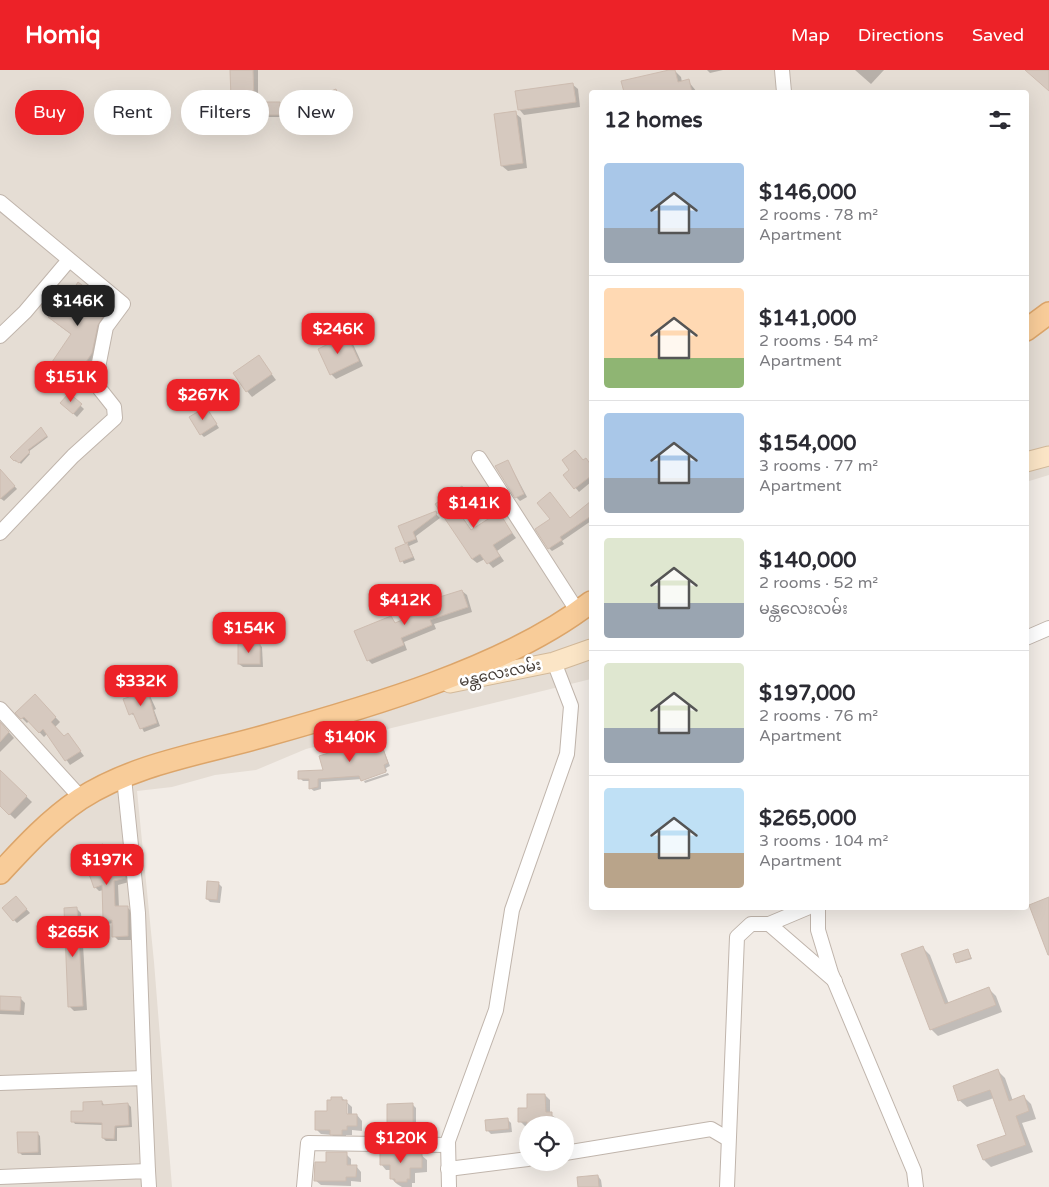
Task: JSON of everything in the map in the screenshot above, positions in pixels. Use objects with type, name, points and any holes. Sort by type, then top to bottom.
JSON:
[{"type":"main road","points":[[1029,328],[1049,313]]},
{"type":"main road","points":[[1029,461],[1049,456]]},
{"type":"main road","points":[[0,873],[49,823],[82,798],[124,778],[155,764],[261,737],[408,692],[533,639],[585,607]]},
{"type":"main road","name":"မန္တလေးလမ်း","points":[[408,692],[554,662],[589,650]]},
{"type":"street","points":[[782,70],[784,90]]},
{"type":"street","points":[[0,202],[123,304],[106,327],[95,383],[114,407],[115,418],[73,456],[0,533]]},
{"type":"street","points":[[0,336],[25,312],[69,260]]},
{"type":"street","points":[[479,458],[585,607]]},
{"type":"street","points":[[1029,637],[1049,628]]},
{"type":"street","points":[[449,1187],[448,1145],[496,1010],[512,910],[567,754],[571,706],[554,662]]},
{"type":"street","points":[[0,709],[82,798]]},
{"type":"street","points":[[124,778],[138,913],[149,1187]]},
{"type":"street","points":[[727,1187],[737,937],[750,924],[769,924],[802,910]]},
{"type":"street","points":[[818,910],[818,930],[835,981],[914,1171],[916,1187]]},
{"type":"street","points":[[769,924],[835,981]]},
{"type":"street","points":[[0,1084],[144,1078]]},
{"type":"street","points":[[574,1152],[711,1129],[729,1114]]},
{"type":"street","points":[[711,1129],[728,1139]]},
{"type":"street","points":[[304,1187],[308,1143],[448,1145]]},
{"type":"street","points":[[448,1169],[519,1160]]},
{"type":"street","points":[[0,1177],[148,1171]]},
{"type":"shaded area","points":[[0,70],[1049,70],[1049,475],[1029,481],[1029,90],[589,90],[589,679],[306,749],[256,770],[215,775],[172,787],[137,791],[154,962],[172,1187],[0,1187]]},
{"type":"building","points":[[230,70],[253,70],[254,90],[231,90]]},
{"type":"building","points":[[675,70],[678,82],[689,79],[692,90],[623,90],[621,81]]},
{"type":"building","points":[[1025,70],[1049,70],[1049,91]]},
{"type":"building","points":[[573,83],[576,102],[518,110],[515,91]]},
{"type":"building","points":[[269,102],[279,102],[279,115],[269,115]]},
{"type":"building","points":[[516,111],[523,163],[501,166],[494,114]]},
{"type":"building","points":[[78,282],[110,306],[98,325],[92,353],[76,377],[52,362],[71,334],[48,317],[60,301],[64,304]]},
{"type":"building","points":[[347,335],[359,361],[330,375],[318,349]]},
{"type":"building","points":[[259,355],[272,374],[246,392],[233,373]]},
{"type":"building","points":[[69,393],[82,404],[73,414],[60,403]]},
{"type":"building","points":[[206,407],[217,424],[200,435],[189,417]]},
{"type":"building","points":[[41,427],[47,436],[28,450],[30,452],[19,463],[14,461],[10,457]]},
{"type":"building","points":[[575,450],[583,460],[586,458],[589,462],[589,478],[574,489],[563,475],[569,470],[562,460]]},
{"type":"building","points":[[508,460],[524,494],[515,498],[495,466]]},
{"type":"building","points":[[0,469],[15,486],[0,499]]},
{"type":"building","points":[[462,486],[467,494],[453,504],[471,530],[499,512],[512,533],[493,545],[500,556],[487,564],[480,554],[472,559],[435,504]]},
{"type":"building","points":[[550,492],[570,518],[589,503],[589,517],[560,537],[562,540],[548,549],[535,529],[550,519],[537,503]]},
{"type":"building","points":[[436,511],[437,514],[413,532],[416,539],[405,543],[398,526]]},
{"type":"building","points":[[407,543],[413,557],[400,562],[395,548]]},
{"type":"building","points":[[462,590],[468,607],[430,620],[432,625],[401,638],[404,645],[367,661],[354,631],[391,616],[395,623],[433,607],[430,600]]},
{"type":"building","points":[[238,643],[260,643],[260,664],[238,664]]},
{"type":"building","points":[[146,686],[157,723],[140,729],[133,713],[129,715],[123,699],[129,697],[128,692]]},
{"type":"building","points":[[35,694],[56,717],[51,722],[64,736],[68,733],[81,751],[65,761],[43,729],[39,733],[24,717],[21,719],[15,713]]},
{"type":"building","points":[[0,722],[9,732],[0,742]]},
{"type":"building","points":[[379,737],[388,763],[384,765],[386,772],[361,781],[359,776],[318,779],[318,787],[309,789],[309,779],[298,779],[298,771],[323,770],[319,756]]},
{"type":"building","points":[[0,770],[27,796],[9,815],[0,806]]},
{"type":"building","points":[[103,844],[108,862],[123,858],[126,878],[114,881],[115,906],[128,906],[128,936],[112,937],[112,920],[103,920],[102,885],[94,888],[87,868],[84,869],[78,851]]},
{"type":"building","points":[[207,881],[219,882],[217,900],[206,899]]},
{"type":"building","points":[[16,896],[27,909],[13,921],[2,908]]},
{"type":"building","points":[[1049,897],[1049,955],[1048,955],[1029,905]]},
{"type":"building","points":[[77,907],[83,1006],[68,1007],[64,908]]},
{"type":"building","points":[[923,946],[945,1004],[989,987],[996,1005],[930,1030],[901,954]]},
{"type":"building","points":[[968,949],[971,958],[956,963],[953,954]]},
{"type":"building","points":[[0,996],[21,997],[20,1011],[0,1010]]},
{"type":"building","points":[[998,1069],[1009,1101],[1024,1095],[1029,1111],[1016,1116],[1026,1145],[983,1160],[977,1145],[1006,1135],[990,1090],[958,1101],[953,1086]]},
{"type":"building","points":[[527,1094],[545,1094],[546,1112],[552,1112],[552,1116],[519,1116],[518,1122],[518,1108],[527,1108]]},
{"type":"building","points":[[331,1097],[342,1097],[342,1100],[347,1100],[347,1114],[357,1114],[357,1126],[347,1126],[347,1130],[342,1130],[342,1135],[330,1135],[330,1130],[315,1130],[315,1111],[327,1111],[327,1100],[331,1100]]},
{"type":"building","points":[[102,1101],[102,1105],[128,1103],[129,1125],[115,1126],[114,1139],[102,1138],[102,1123],[71,1122],[71,1111],[83,1111],[83,1102]]},
{"type":"building","points":[[413,1103],[413,1128],[387,1128],[387,1104]]},
{"type":"building","points":[[508,1118],[509,1129],[486,1131],[485,1120]]},
{"type":"building","points":[[17,1132],[38,1132],[38,1152],[18,1153]]},
{"type":"building","points":[[326,1152],[347,1152],[347,1165],[357,1165],[356,1177],[346,1177],[346,1181],[314,1181],[315,1162],[326,1162]]},
{"type":"building","points":[[380,1153],[422,1153],[422,1168],[410,1168],[410,1179],[407,1179],[407,1182],[395,1182],[395,1179],[390,1179],[390,1165],[380,1165]]},
{"type":"building","points":[[598,1175],[599,1187],[578,1187],[577,1177]]}]
